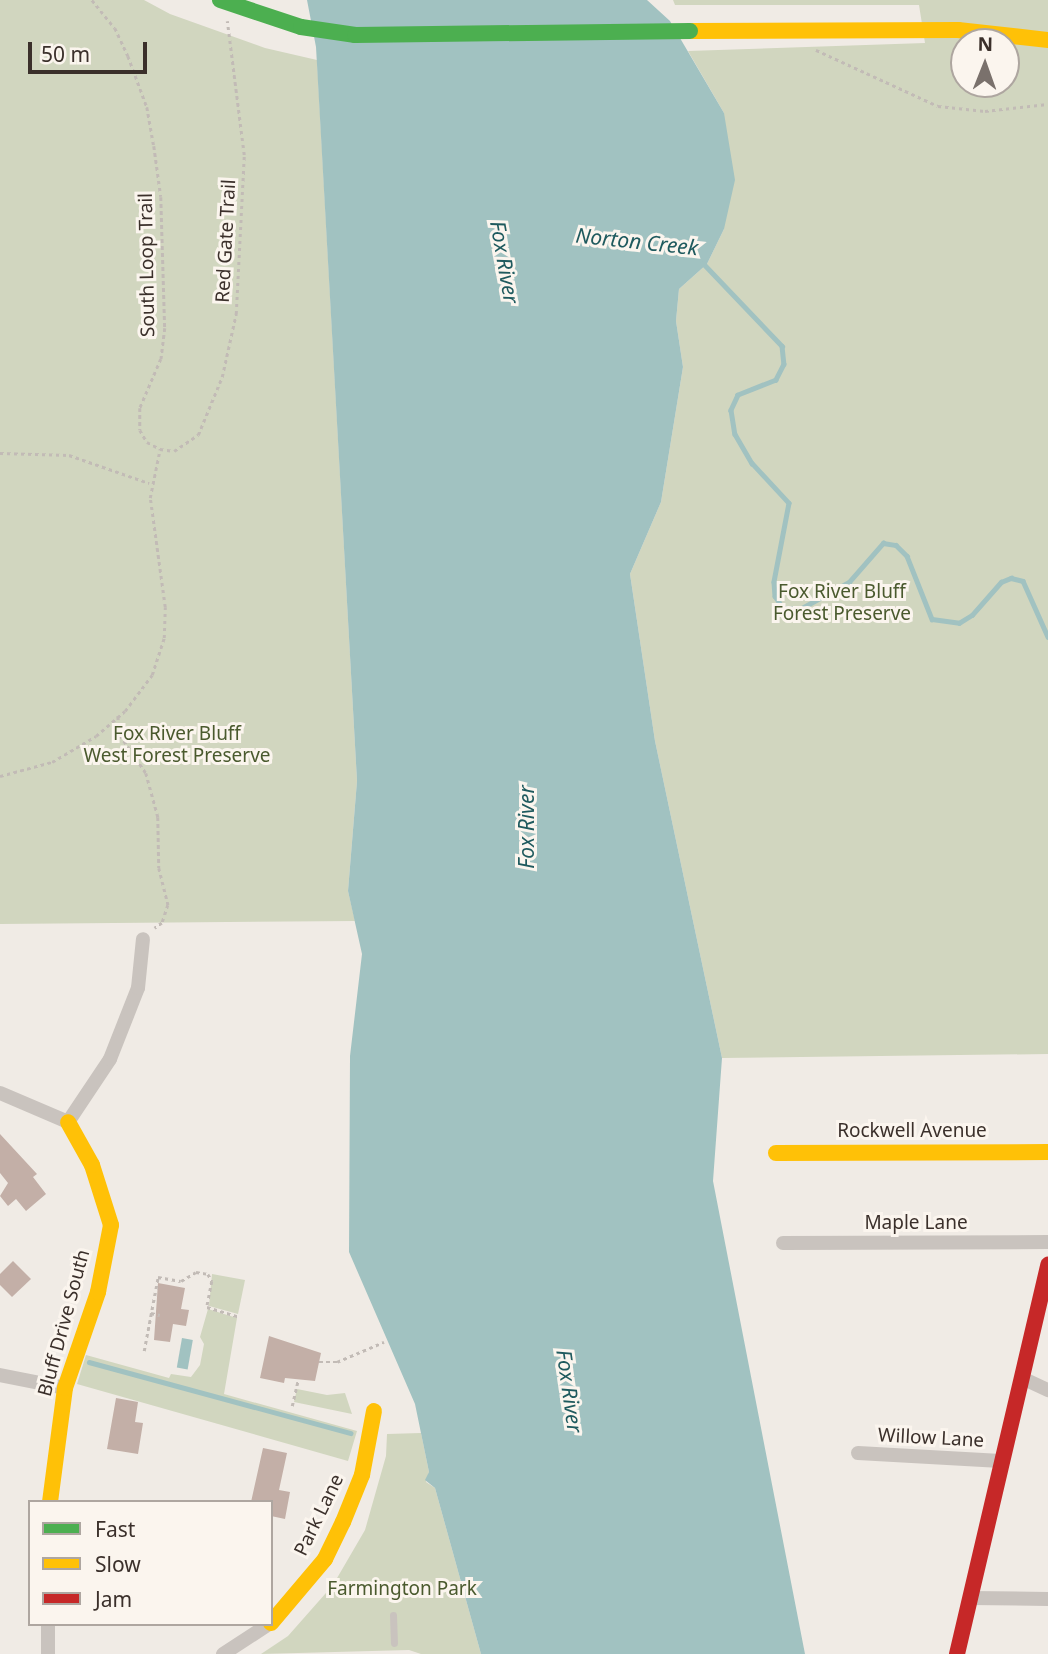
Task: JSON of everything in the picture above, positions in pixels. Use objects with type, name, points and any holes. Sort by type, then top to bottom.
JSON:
[{"type":"street","points":[[224,5],[301,27],[355,35],[931,30],[1022,34],[1048,40]]},
{"type":"street","points":[[0,1093],[68,1122],[110,1059],[138,988],[143,939]]},
{"type":"street","name":"Bluff Drive South","points":[[50,1500],[65,1388],[98,1292],[111,1225],[92,1165],[68,1122]]},
{"type":"street","name":"Rockwell Avenue","points":[[776,1153],[1048,1152]]},
{"type":"street","name":"Maple Lane","points":[[783,1243],[1048,1242]]},
{"type":"street","points":[[957,1654],[1048,1265]]},
{"type":"street","points":[[0,1375],[65,1388]]},
{"type":"street","points":[[1022,1378],[1048,1390]]},
{"type":"street","name":"Park Lane","points":[[273,1620],[325,1559],[344,1522],[362,1475],[374,1411]]},
{"type":"street","name":"Willow Lane","points":[[858,1453],[1001,1461]]},
{"type":"street","points":[[970,1598],[1048,1599]]},
{"type":"street","points":[[48,1626],[48,1654]]},
{"type":"street","name":"Park Lane","points":[[223,1654],[267,1626]]},
{"type":"lane","points":[[393,1615],[394,1643]]},
{"type":"path","name":"South Loop Trail","points":[[92,0],[116,29],[128,56],[146,107],[154,146],[161,197],[165,328],[161,359],[140,408],[140,430],[147,442],[160,449]]},
{"type":"path","name":"Red Gate Trail","points":[[160,449],[174,451],[198,435],[230,348],[243,223],[244,155],[224,5]]},
{"type":"path","points":[[807,46],[938,106],[985,111],[1047,104]]},
{"type":"path","points":[[0,776],[52,762],[118,716],[152,676],[164,638],[151,484],[160,449]]},
{"type":"path","points":[[0,453],[69,455],[151,484]]},
{"type":"path","points":[[118,716],[120,735],[146,773],[158,817],[159,868],[168,905],[162,923],[143,932],[143,939]]},
{"type":"path","points":[[145,1351],[158,1277],[181,1281],[196,1272],[208,1274],[212,1281],[207,1307],[240,1317]]},
{"type":"path","points":[[151,1313],[160,1315]]},
{"type":"path","points":[[319,1362],[337,1362],[384,1342]]},
{"type":"path","points":[[292,1406],[298,1380]]},
{"type":"green space","name":"Fox River Bluff West Forest Preserve","points":[[0,0],[144,0],[170,14],[265,48],[317,60],[357,781],[348,891],[355,921],[0,924]]},
{"type":"green space","name":"Fox River Bluff Forest Preserve","points":[[673,0],[1048,0],[1048,1054],[722,1058],[655,741],[630,574],[661,502],[683,367],[676,321],[679,289],[707,264],[724,229],[724,113],[688,51],[925,43],[919,5],[675,5]]},
{"type":"green space","points":[[212,1274],[245,1280],[238,1314],[209,1306]]},
{"type":"green space","points":[[208,1309],[237,1318],[224,1394],[357,1431],[348,1461],[77,1384],[86,1355],[169,1378],[171,1374],[191,1377],[200,1365],[204,1344],[200,1337]]},
{"type":"green space","points":[[297,1389],[327,1395],[345,1393],[352,1414],[294,1402]]},
{"type":"green space","name":"Farmington Park","points":[[421,1433],[429,1472],[426,1482],[435,1488],[481,1654],[421,1654],[409,1650],[261,1654],[288,1636],[333,1585],[365,1530],[386,1456],[387,1434]]},
{"type":"water","name":"Fox River","points":[[307,0],[647,0],[670,21],[724,113],[735,180],[724,229],[707,264],[679,289],[676,321],[683,367],[661,502],[630,574],[655,741],[722,1058],[713,1181],[805,1654],[481,1654],[435,1488],[425,1480],[429,1472],[415,1404],[349,1252],[350,1056],[362,954],[348,891],[357,781],[316,47]]},
{"type":"water","points":[[182,1338],[193,1340],[188,1369],[177,1368]]},
{"type":"building","points":[[0,1134],[37,1174],[33,1177],[46,1194],[26,1211],[16,1199],[8,1206],[0,1196],[8,1183],[0,1173]]},
{"type":"building","points":[[13,1261],[31,1279],[12,1297],[0,1285],[0,1274]]},
{"type":"building","points":[[158,1283],[185,1288],[181,1309],[189,1310],[186,1326],[173,1324],[170,1342],[154,1340]]},
{"type":"building","points":[[269,1336],[321,1353],[315,1381],[285,1378],[284,1383],[260,1378]]},
{"type":"building","points":[[116,1398],[138,1402],[135,1422],[143,1423],[138,1454],[107,1449]]},
{"type":"building","points":[[263,1448],[287,1453],[279,1490],[290,1492],[285,1519],[273,1516],[273,1500],[251,1500]]},
{"type":"waterway","name":"Norton Creek","points":[[703,263],[782,346],[784,364],[776,380],[738,395],[731,410],[735,434],[752,463],[789,503],[774,582],[775,596],[783,608],[800,609],[849,582],[883,543],[896,545],[907,556],[932,619],[959,623],[972,615],[1001,582],[1011,578],[1023,581],[1048,637]]},
{"type":"waterway","points":[[89,1362],[351,1433]]},
{"type":"traffic: slow","points":[[690,31],[958,30],[1048,40]]},
{"type":"traffic: slow","points":[[50,1500],[65,1388],[98,1292],[111,1225],[92,1165],[68,1122]]},
{"type":"traffic: slow","points":[[776,1153],[1048,1152]]},
{"type":"traffic: slow","points":[[273,1621],[325,1559],[343,1522],[362,1475],[374,1411]]},
{"type":"traffic: jam","points":[[957,1654],[1048,1265]]},
{"type":"traffic: fast","points":[[220,0],[301,27],[355,35],[690,31]]}]
